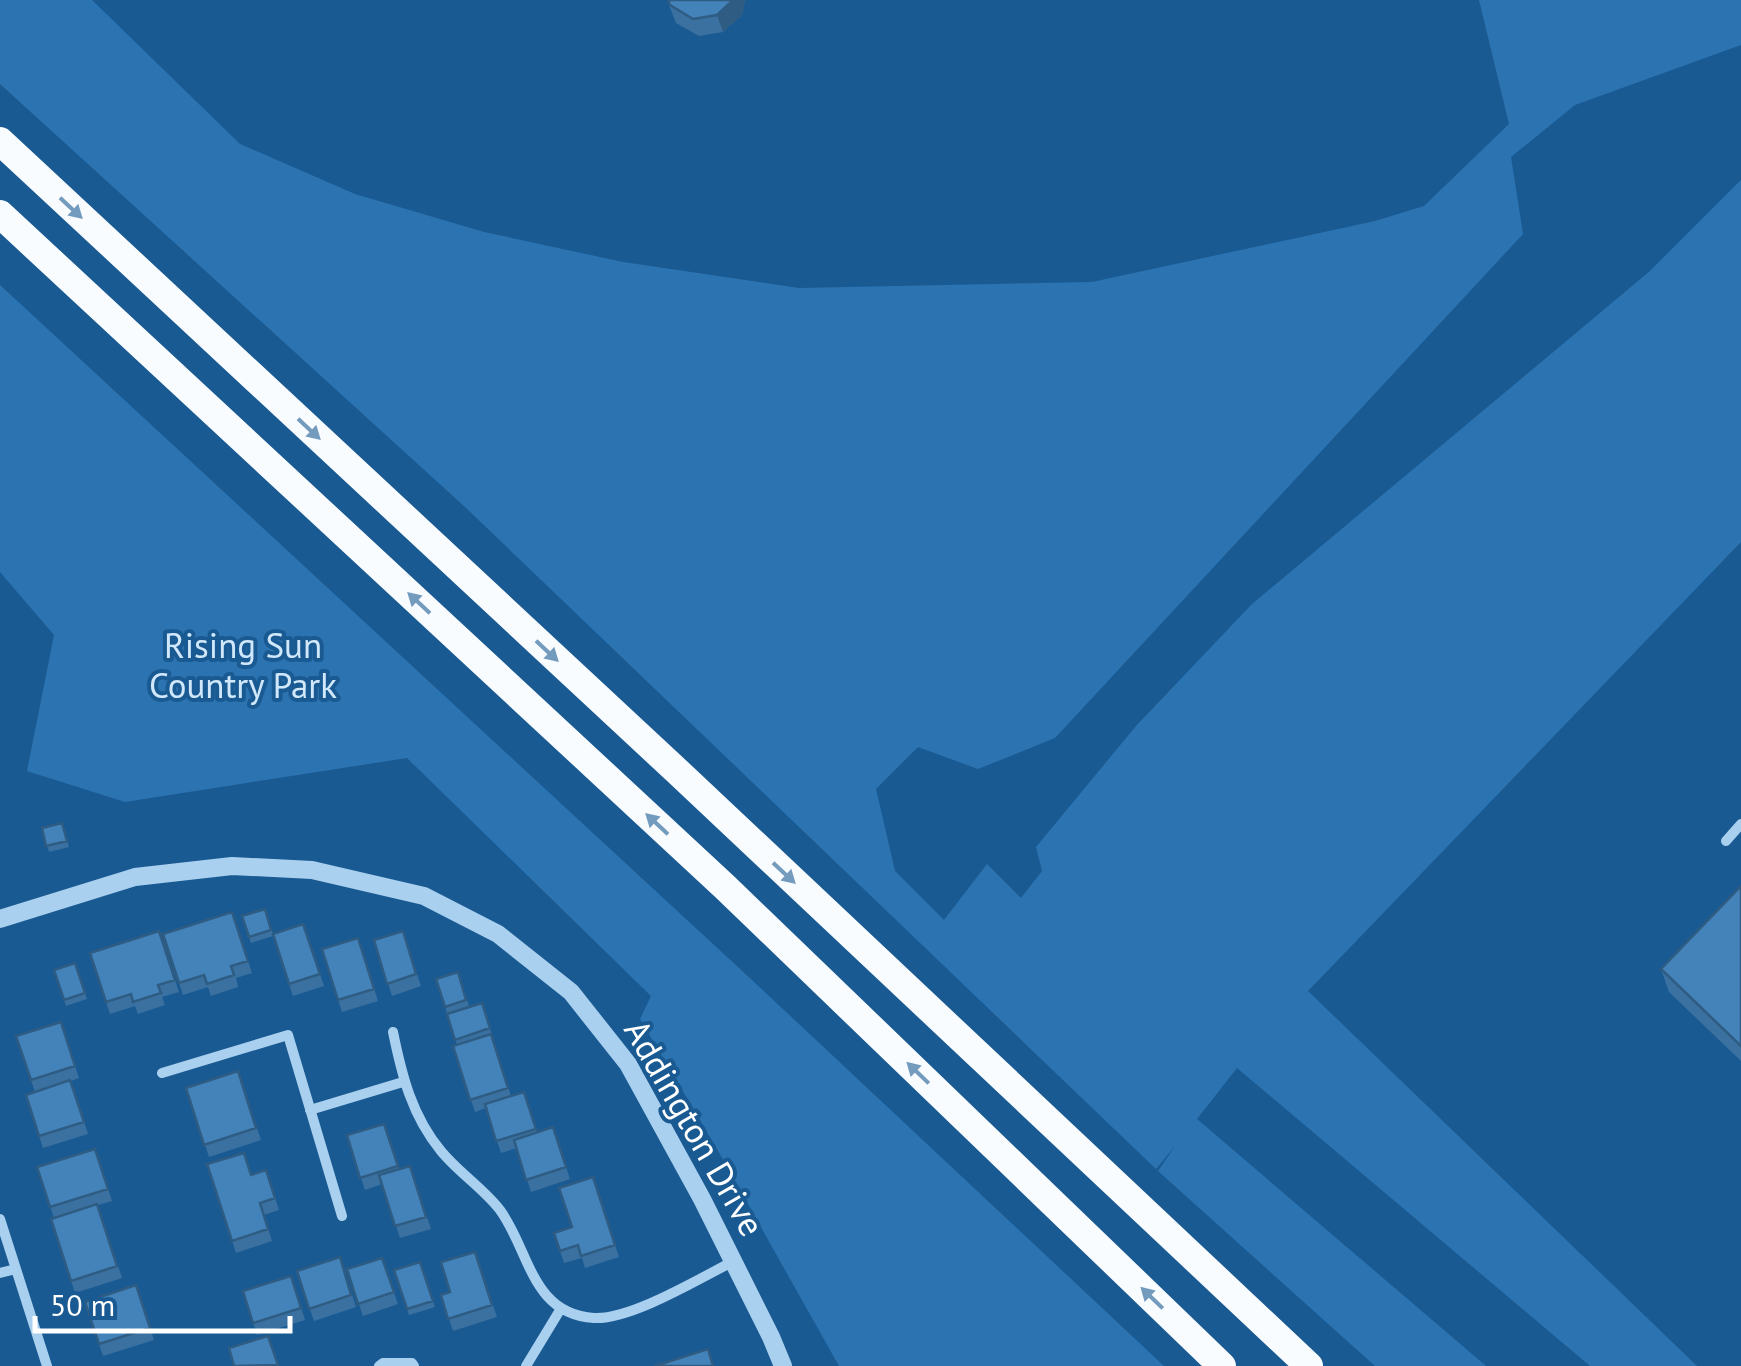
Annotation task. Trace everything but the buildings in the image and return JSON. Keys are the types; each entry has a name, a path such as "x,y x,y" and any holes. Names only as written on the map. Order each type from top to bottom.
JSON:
{"highway":[{"path":"0,141 1310,1366"},
{"path":"0,214 725,888 1222,1366"}],"street":[{"path":"1726,841 1741,824"},
{"name":"Addington Drive","path":"0,919 134,877 232,866 312,870 424,896 498,934 571,992 628,1064 734,1261 783,1366"},
{"path":"393,1032 404,1082 420,1121 442,1152 500,1210 538,1285 560,1310 596,1318 638,1309 734,1261"},
{"path":"162,1073 288,1035 342,1216"},
{"path":"310,1110 404,1082"},
{"path":"0,1219 47,1366"},
{"path":"0,1273 16,1268"},
{"path":"526,1366 560,1310"},
{"path":"379,1366 414,1366"}],"green space":[{"path":"0,0 92,0 240,144 355,194 484,232 623,262 799,288 1092,282 1375,221 1424,206 1509,124 1479,0 1741,0 1741,45 1575,105 1511,157 1523,234 1055,738 978,769 918,747 876,789 895,871 944,920 987,864 1021,898 1042,871 1036,847 1136,726 1252,604 1650,271 1741,180 1741,542 1308,991 1697,1366 1590,1366 1237,1068 1197,1119 1486,1366 1375,1366 1158,1171 1175,1146 1156,1169 465,507 0,84"},
{"name":"Rising Sun Country Park","path":"0,285 1164,1366 839,1366 640,1019 651,996 407,758 125,802 27,771 54,635 0,572"}]}
